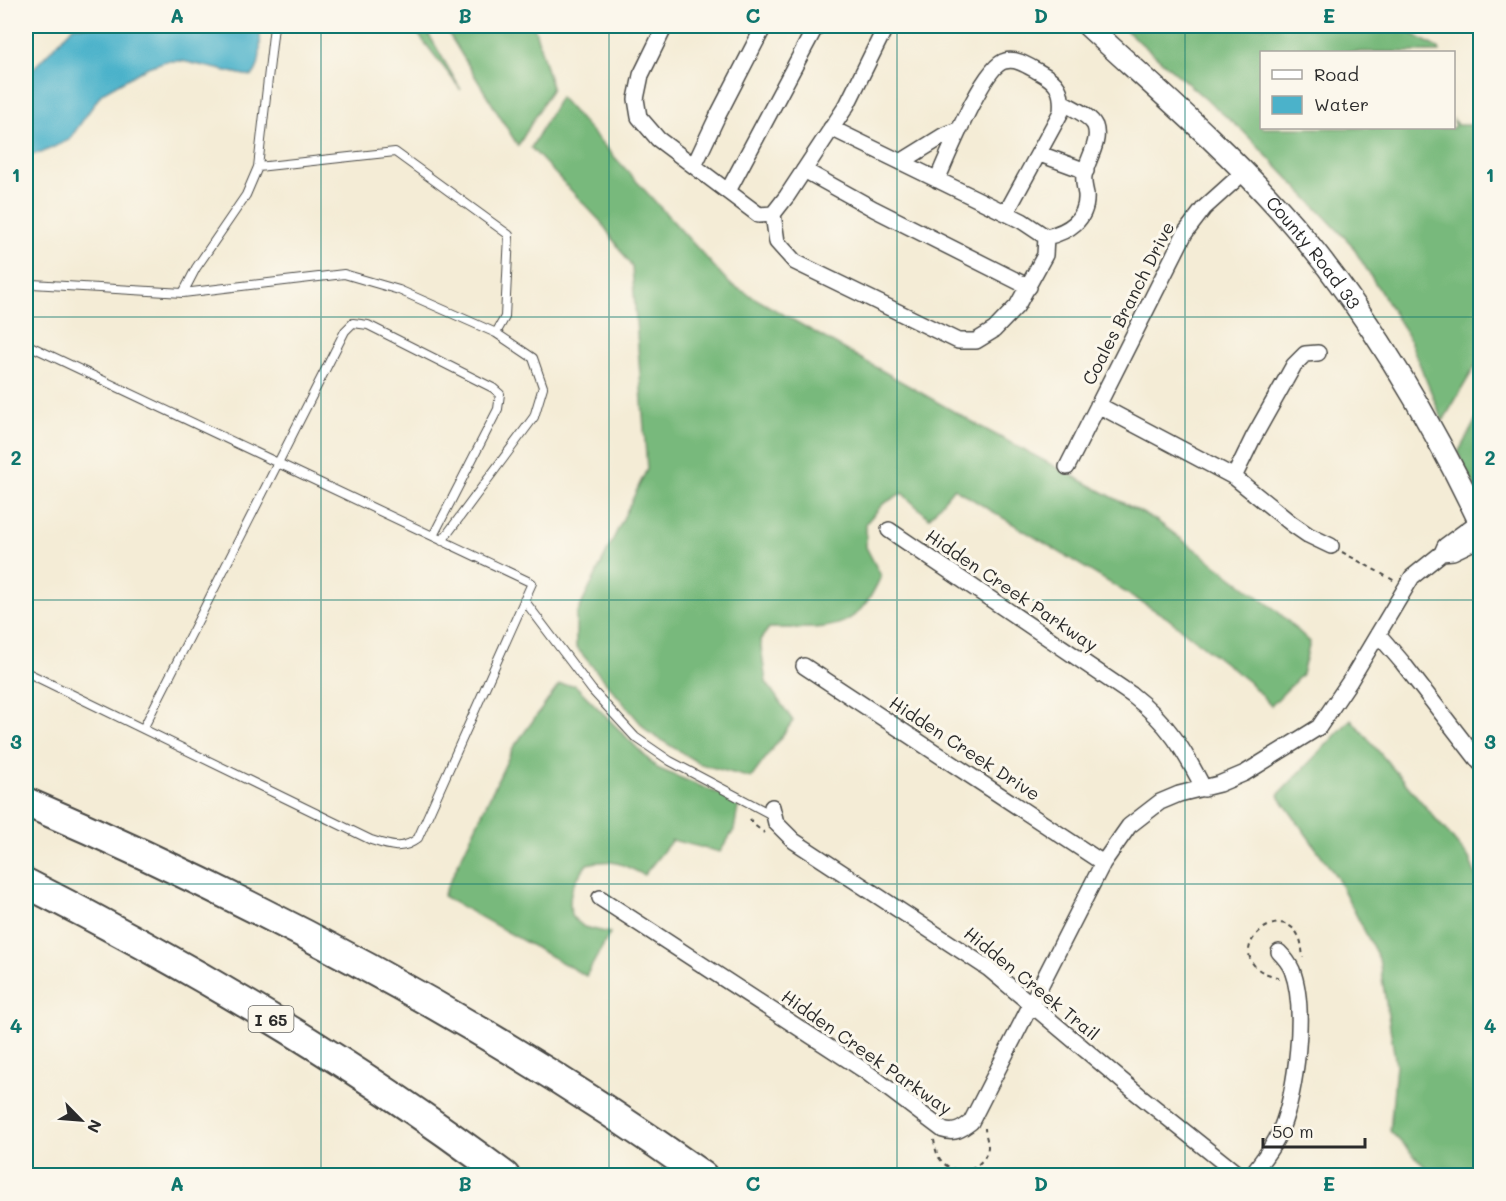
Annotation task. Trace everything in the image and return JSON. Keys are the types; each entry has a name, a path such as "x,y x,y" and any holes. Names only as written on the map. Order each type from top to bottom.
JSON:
{"highway":[{"path":"26,790 145,849 343,953 490,1037 596,1102 703,1176"},
{"path":"26,802 228,894"},
{"name":"I 65","path":"26,883 138,941 245,1003 328,1054 505,1176"}],"street":[{"path":"665,26 640,75 636,99 639,117 658,140 759,215 773,214"},
{"path":"694,166 764,26"},
{"path":"728,191 816,26"},
{"path":"886,26 847,105 773,214 777,242 795,262 958,341 976,341 994,330 1017,306 1045,255 1046,237"},
{"name":"County Road 33","path":"1088,26 1244,172 1303,238 1366,321 1424,414 1480,528"},
{"path":"937,180 960,129 991,71 1002,61 1015,60 1046,76 1060,89 1062,102 1061,112 1040,154 1006,213"},
{"path":"831,128 1006,213 1046,237 1063,233 1080,219 1086,207 1084,176 1097,133 1094,124 1086,116 1062,102"},
{"path":"901,162 943,136 960,129"},
{"path":"1040,154 1086,171"},
{"path":"804,170 874,209 1029,287"},
{"name":"Coales Branch Drive","path":"1067,467 1185,233 1203,208 1244,172"},
{"path":"1234,477 1294,365 1305,354 1318,353"},
{"path":"1098,405 1234,477 1292,524 1331,546"},
{"name":"Hidden Creek Parkway","path":"600,898 865,1071 909,1102 936,1125 949,1132 962,1129 972,1122 1103,863 1129,826 1160,802 1179,794 1204,789 1245,772 1319,726 1412,577 1442,553 1445,546 1480,528"},
{"name":"Hidden Creek Parkway","path":"889,530 1152,710 1178,740 1204,789"},
{"path":"1378,634 1480,763"},
{"name":"Hidden Creek Drive","path":"804,666 1103,863"},
{"name":"Hidden Creek Trail","path":"773,811 782,830 794,841 974,957 1240,1176"},
{"path":"1251,1176 1280,1132 1295,1078 1298,1016 1296,986 1292,969 1279,952"}],"lane":[{"path":"183,292 196,268 246,195 258,167 274,26"},
{"path":"258,167 394,152 509,235 506,317 496,333"},
{"path":"26,286 32,284 183,292 344,274 399,290 496,333 533,358 543,387 534,417 442,541"},
{"path":"142,729 345,331 354,323 368,325 493,388 500,394 498,409 433,536"},
{"path":"26,344 532,583 418,838 411,844 393,848 371,840 26,672"},
{"path":"525,600 592,690 635,737 670,761 773,811"}],"path":[{"path":"1331,546 1406,588"},
{"path":"750,819 753,825 769,836"},
{"path":"1282,980 1260,970 1251,957 1252,941 1265,926 1282,924 1295,931 1301,944 1304,964"},
{"path":"934,1138 937,1153 946,1165 958,1170 972,1169 987,1149 984,1126"}],"green space":[{"path":"412,26 424,26 461,90"},
{"path":"444,26 534,26 552,88 518,146"},
{"path":"1121,26 1399,26 1439,49 1440,51 1260,51 1260,129 1455,129 1455,122 1457,125 1480,125 1480,358 1443,421 1408,336 1351,244 1244,132"},
{"path":"560,97 730,284 981,427 1157,521 1276,610 1310,642 1302,674 1271,706 1249,682 1166,617 954,488 929,518 902,493 883,504 866,523 866,547 881,576 861,610 849,619 823,627 769,628 760,640 766,682 793,721 751,778 700,764 648,732 576,647 576,616 647,469 632,267 601,222 531,148"},
{"path":"1480,412 1480,498 1458,453"},
{"path":"559,685 575,685 657,768 739,802 734,830 720,852 672,840 644,875 617,863 587,864 572,888 571,916 584,927 610,933 586,976 443,896 513,748"},
{"path":"1351,719 1469,858 1480,886 1480,1175 1433,1175 1390,1131 1396,1065 1379,959 1336,876 1278,795"}],"water":[{"path":"74,26 260,26 258,66 252,76 182,61 166,61 148,67 102,93 69,140 41,153 26,155 26,76"}]}
